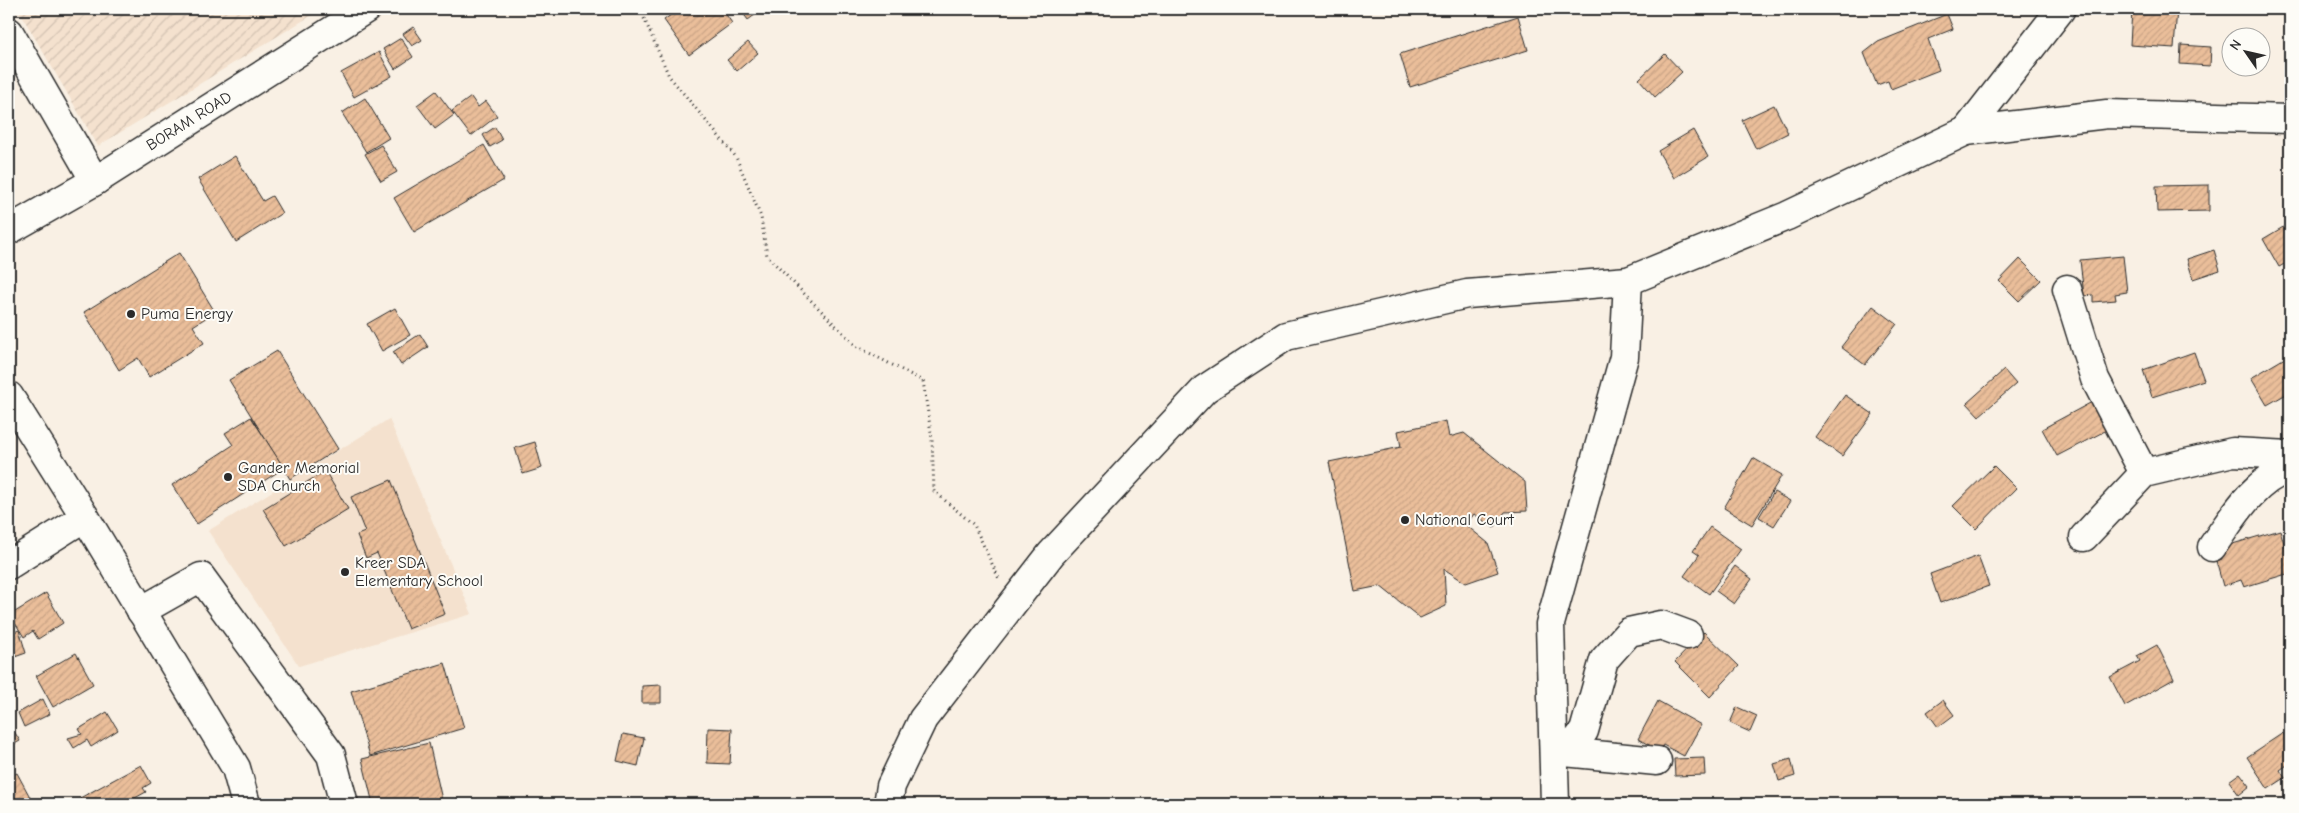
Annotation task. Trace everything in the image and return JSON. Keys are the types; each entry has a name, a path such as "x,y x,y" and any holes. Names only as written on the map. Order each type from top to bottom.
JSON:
{"street":[{"name":"BORAM ROAD","path":"9,230 95,181 366,9"},
{"path":"1966,131 2061,9"},
{"path":"9,32 95,181"},
{"path":"888,804 891,786 923,719 1051,554 1205,389 1286,336 1467,294 1628,281 1787,216 1966,131 2107,114 2290,119"},
{"path":"1555,804 1561,752 1550,624 1624,357 1628,281"},
{"path":"2067,289 2096,378 2144,473"},
{"path":"9,396 85,517 236,768 246,804"},
{"path":"2084,537 2144,473 2233,452 2290,455"},
{"path":"2212,547 2246,499 2278,472 2290,468"},
{"path":"9,565 85,517"},
{"path":"141,611 201,576 331,755 344,804"},
{"path":"1561,752 1584,731 1604,660 1629,632 1661,626 1688,636"},
{"path":"1561,752 1657,761"}],"path":[{"path":"640,9 670,76 736,156 761,217 767,256 856,346 922,381 932,439 934,491 974,526 994,572 1013,602"}],"shaded area":[{"path":"18,9 322,9 98,146"},
{"name":"Kreer SDA Elementary School","path":"389,419 472,614 299,666 208,531"}],"building":[{"path":"679,9 722,9 732,23 689,55 664,20"},
{"path":"740,9 763,9 748,20"},
{"path":"2132,9 2177,9 2174,48 2130,45"},
{"path":"1947,14 1953,29 1928,39 1939,70 1891,89 1888,81 1877,85 1864,53 1878,42"},
{"path":"1518,16 1528,50 1410,87 1400,54"},
{"path":"413,27 422,40 412,46 403,34"},
{"path":"401,38 413,57 395,69 383,49"},
{"path":"748,42 758,53 737,71 727,60"},
{"path":"2181,45 2211,47 2210,66 2180,64"},
{"path":"379,52 392,76 354,97 341,73"},
{"path":"1665,54 1682,72 1655,97 1639,79"},
{"path":"436,91 454,115 435,129 417,105"},
{"path":"471,97 478,107 486,101 497,116 471,136 452,111"},
{"path":"365,98 389,138 366,152 342,113"},
{"path":"1774,105 1788,133 1756,149 1742,120"},
{"path":"495,127 502,140 490,147 483,135"},
{"path":"1693,130 1708,157 1674,178 1658,151"},
{"path":"381,145 397,172 381,181 365,154"},
{"path":"484,145 504,180 414,232 394,198"},
{"path":"235,156 263,201 272,196 282,213 236,242 198,179"},
{"path":"2209,185 2209,211 2157,212 2156,186"},
{"path":"2290,223 2290,261 2279,267 2263,239"},
{"path":"2214,250 2220,270 2193,279 2187,259"},
{"path":"179,253 215,312 193,326 204,343 149,377 138,358 119,370 84,312"},
{"path":"2123,256 2127,292 2115,294 2116,300 2093,302 2093,295 2084,296 2080,260"},
{"path":"2020,259 2041,280 2019,301 1999,281"},
{"path":"1873,306 1897,324 1865,365 1841,347"},
{"path":"395,308 410,335 382,351 367,324"},
{"path":"420,334 428,347 401,365 393,352"},
{"path":"277,351 338,449 290,479 229,380"},
{"path":"2194,352 2204,380 2152,397 2143,370"},
{"path":"2290,355 2290,392 2267,405 2251,378"},
{"path":"2004,370 2016,384 1979,416 1967,403"},
{"path":"1845,395 1873,414 1842,456 1815,437"},
{"path":"2092,402 2107,430 2057,456 2042,429"},
{"name":"Gander Memorial SDA Church","path":"251,417 284,468 197,524 172,485 233,445 225,433"},
{"name":"National Court","path":"1446,421 1449,437 1464,433 1525,482 1527,511 1505,512 1494,528 1474,514 1466,525 1488,543 1498,572 1466,583 1444,569 1446,606 1420,618 1380,586 1355,591 1329,462 1401,447 1398,431"},
{"path":"535,442 542,468 523,474 515,448"},
{"path":"1753,458 1782,475 1752,525 1724,508"},
{"path":"1994,466 2016,488 1976,529 1953,506"},
{"path":"325,471 348,509 286,546 263,509"},
{"path":"391,480 445,614 408,629 377,553 366,558 357,535 365,532 351,497"},
{"path":"1774,492 1790,501 1774,526 1759,517"},
{"path":"1710,527 1741,549 1709,594 1684,576 1699,555 1693,551"},
{"path":"2280,530 2290,563 2290,573 2244,587 2241,580 2223,586 2216,561 2222,559 2219,548"},
{"path":"1978,556 1989,586 1940,603 1930,574"},
{"path":"1735,566 1752,579 1734,604 1716,591"},
{"path":"46,593 63,623 38,639 33,631 24,637 10,615"},
{"path":"19,630 26,653 9,659 9,634"},
{"path":"1704,632 1739,666 1710,697 1675,662"},
{"path":"2157,645 2174,679 2125,706 2110,677 2140,661 2137,656"},
{"path":"76,653 93,684 53,707 36,676"},
{"path":"445,663 464,728 370,756 351,691"},
{"path":"661,685 661,703 642,703 642,686"},
{"path":"43,699 50,714 24,727 18,713"},
{"path":"1943,700 1954,715 1938,727 1927,712"},
{"path":"1658,701 1701,725 1684,756 1663,745 1660,751 1638,739"},
{"path":"1737,707 1757,716 1750,732 1730,723"},
{"path":"107,712 118,730 91,747 87,740 74,748 68,738 82,734 79,729"},
{"path":"9,723 20,741 9,747"},
{"path":"708,728 732,729 730,764 707,763"},
{"path":"2283,733 2290,744 2290,763 2280,770 2285,778 2268,789 2247,757"},
{"path":"623,734 644,738 638,766 617,761"},
{"path":"429,743 443,804 373,804 362,759"},
{"path":"1704,758 1705,775 1675,776 1674,759"},
{"path":"1791,759 1795,776 1779,781 1774,764"},
{"path":"141,765 151,783 143,788 146,792 124,804 84,804 80,798"},
{"path":"17,773 30,797 16,804 9,804 9,777"},
{"path":"2240,773 2250,786 2239,795 2229,781"}],"place":[{"name":"Puma Energy","path":"131,314"},
{"name":"Gander Memorial SDA Church","path":"228,477"},
{"name":"National Court","path":"1405,520"},
{"name":"Kreer SDA Elementary School","path":"345,572"}]}
